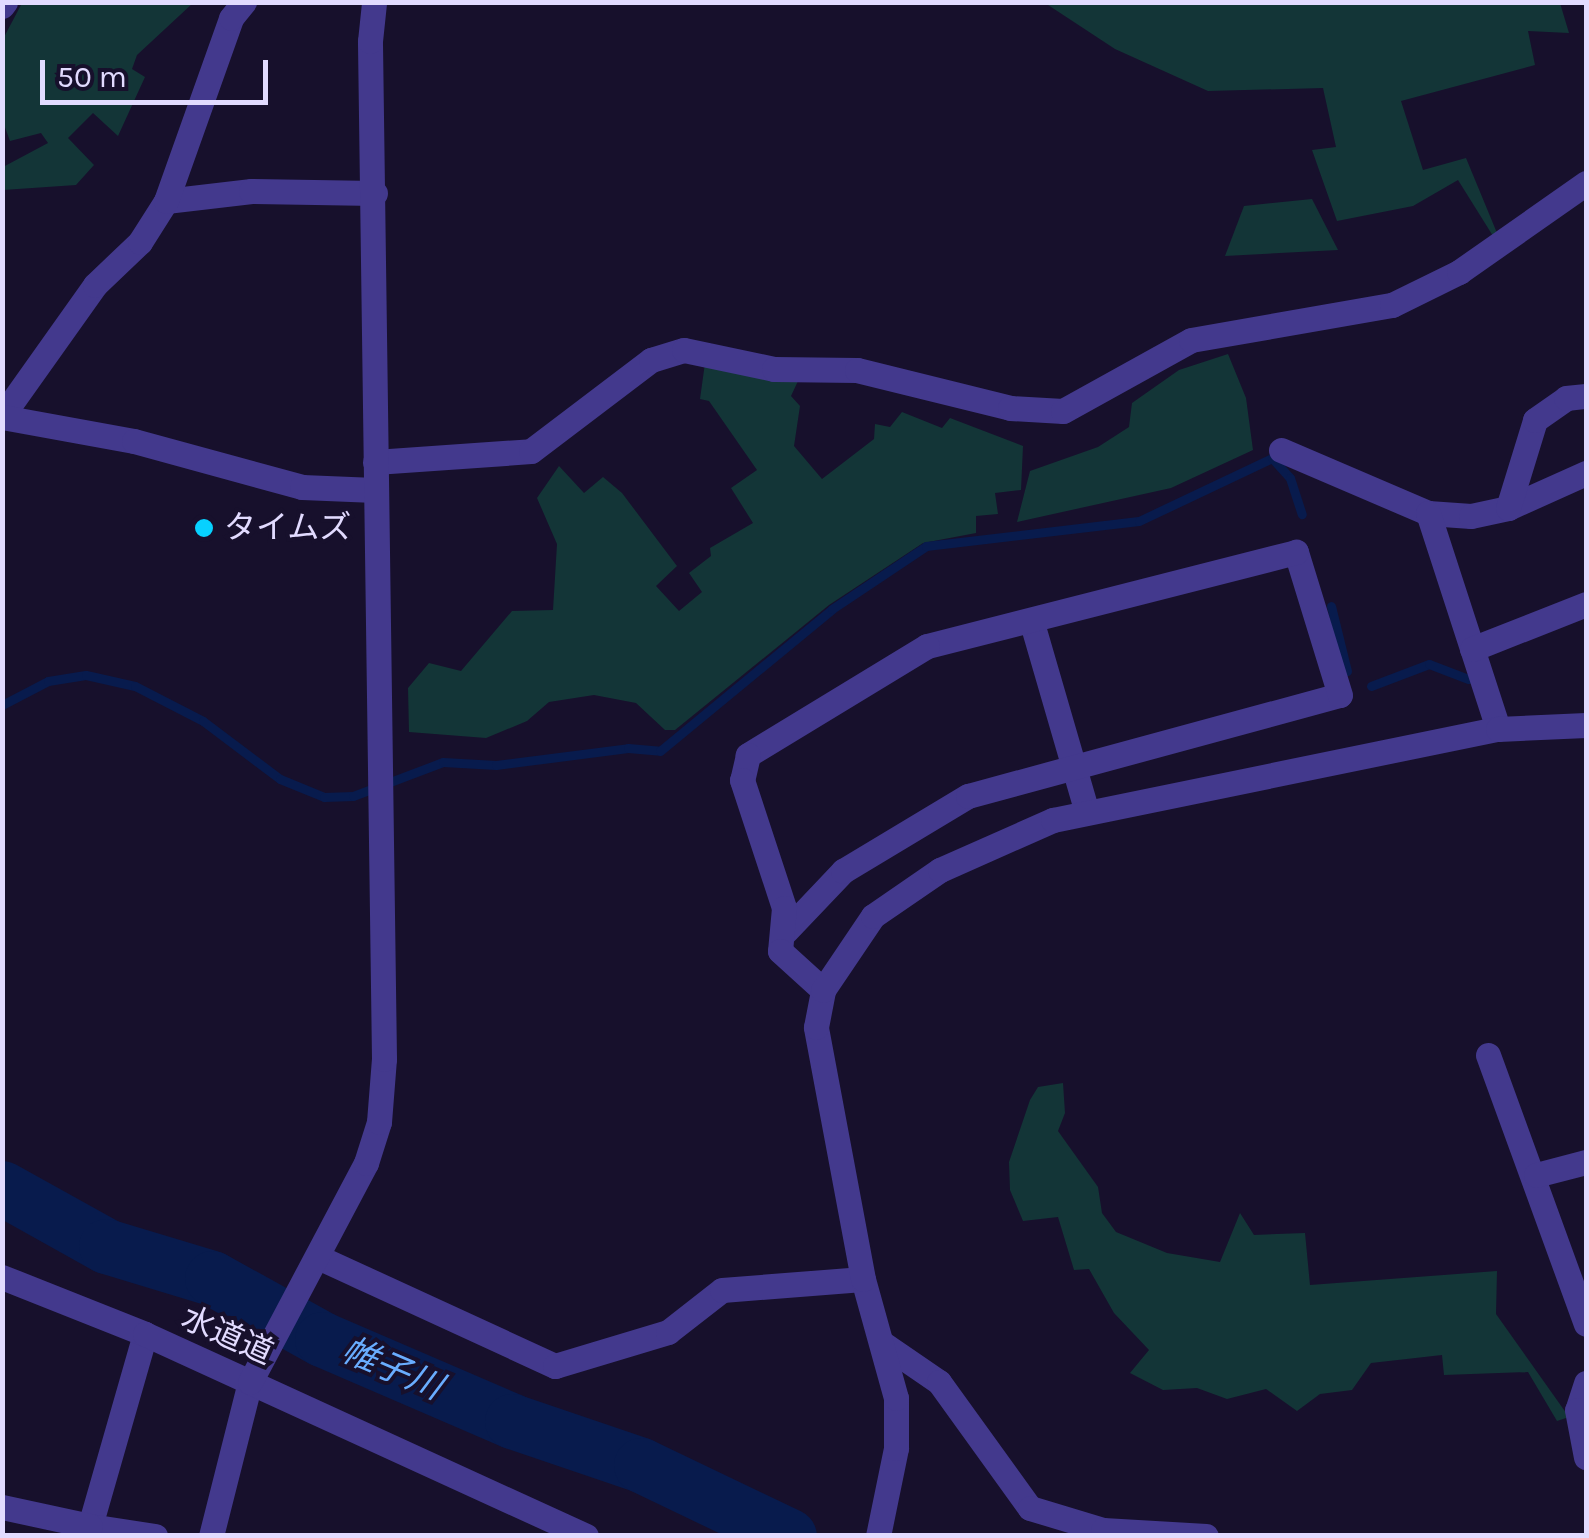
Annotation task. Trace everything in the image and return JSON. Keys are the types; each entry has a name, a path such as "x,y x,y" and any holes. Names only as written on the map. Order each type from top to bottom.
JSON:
{"street":[{"path":"244,2 231,18 166,201 140,242 95,284 2,416 134,441 302,487 375,490"},
{"path":"211,1536 250,1382 315,1265 379,1122 375,192 370,41 374,2"},
{"path":"375,462 531,451 652,360 684,350 774,369 857,370 1010,408 1063,411 1191,340 1392,305 1459,272 1586,183"},
{"path":"166,201 251,190 375,192"},
{"path":"1508,508 1535,420 1566,398 1586,396"},
{"path":"1281,450 1428,513 1471,516 1508,508 1586,472"},
{"path":"1428,513 1498,729"},
{"path":"786,931 742,780 748,754 927,646 1032,624 1296,552 1340,696 1242,727 1073,764 968,796 896,834 843,871 786,931 780,951 823,990"},
{"path":"1472,649 1586,604"},
{"path":"1032,624 1087,812"},
{"path":"878,1536 886,1510 896,1398 862,1278 820,1072 816,1027 823,990 873,916 940,870 1012,833 1087,812 1435,748 1498,729 1586,726"},
{"path":"1488,1055 1536,1175 1586,1324"},
{"path":"1536,1175 1586,1162"},
{"path":"315,1265 555,1366 668,1332 722,1290 862,1278"},
{"name":"水道道","path":"2,1277 145,1334 586,1536"},
{"path":"90,1526 145,1334"},
{"path":"882,1343 938,1382 1030,1508 1102,1530 1206,1536"},
{"path":"1586,1383 1577,1410 1586,1458"},
{"path":"2,1507 123,1533 155,1536"}],"green space":[{"path":"22,3 193,3 137,55 132,69 145,77 118,136 93,113 68,138 94,165 76,185 3,190 3,167 48,143 41,133 10,141 3,122 3,39"},
{"path":"1045,3 1560,3 1569,33 1528,31 1535,65 1401,101 1423,170 1466,158 1497,233 1493,236 1458,180 1413,206 1337,221 1312,150 1336,147 1323,88 1208,91 1115,49"},
{"path":"1312,199 1338,250 1225,256 1244,206"},
{"path":"1228,354 1246,398 1253,450 1171,488 1017,522 1030,471 1098,447 1129,427 1132,403 1179,370"},
{"path":"705,363 798,381 791,396 800,406 794,446 822,479 874,439 875,424 890,427 902,412 942,428 950,418 1023,446 1021,490 995,493 998,514 976,516 976,533 923,543 829,605 675,730 665,730 636,703 594,695 549,702 527,721 486,738 409,732 408,688 429,663 461,671 512,611 553,610 557,544 537,498 559,466 584,493 603,477 622,493 677,566 656,586 679,611 702,592 689,573 711,556 710,548 753,523 731,488 757,470 709,401 700,399"},
{"path":"1063,1083 1065,1113 1058,1131 1098,1187 1102,1213 1116,1232 1167,1253 1220,1262 1240,1213 1254,1235 1305,1233 1310,1285 1497,1271 1496,1314 1569,1417 1557,1421 1528,1372 1444,1375 1442,1355 1371,1363 1352,1390 1320,1394 1297,1411 1266,1389 1227,1399 1197,1388 1163,1390 1130,1373 1149,1350 1114,1313 1089,1269 1074,1270 1058,1217 1023,1221 1010,1190 1009,1162 1030,1100 1038,1087"}],"waterway":[{"path":"2,705 48,681 86,675 135,686 203,721 280,779 324,797 353,796 443,762 496,765 628,748 660,751 832,609 926,546 1139,521 1272,458 1290,478 1302,514"},
{"path":"1331,606 1347,671"},
{"path":"1371,686 1429,664 1468,679"},
{"name":"帷子川","path":"2,1188 106,1246 212,1278 322,1339 512,1421 641,1465 789,1536"}],"place":[{"name":"タイムズ","path":"204,528"}]}
